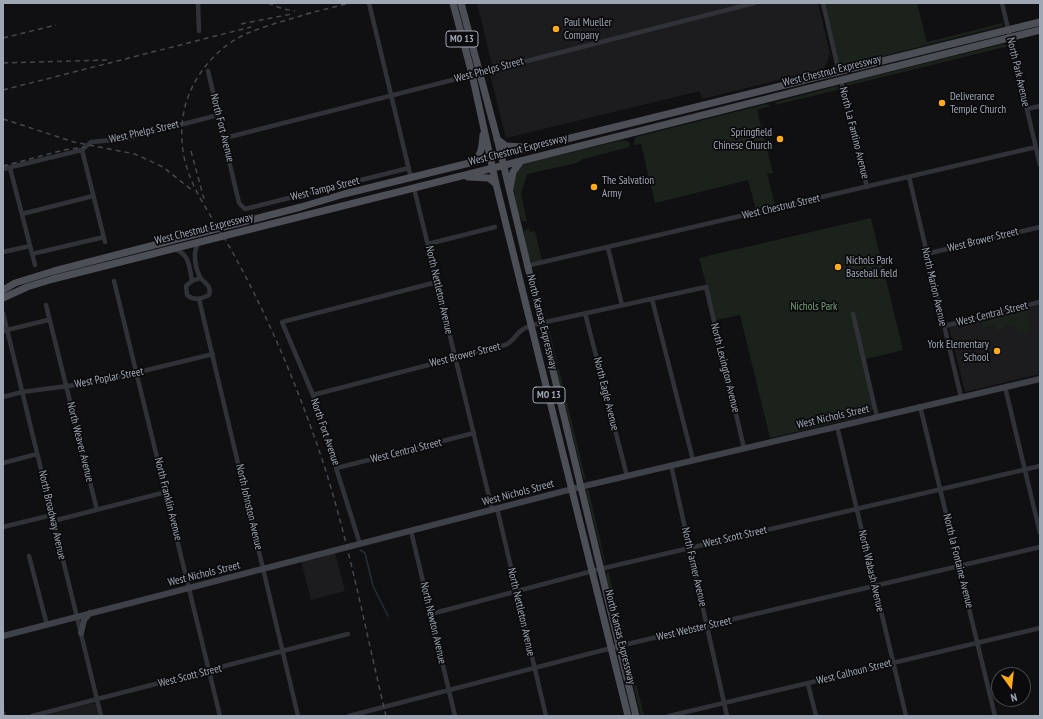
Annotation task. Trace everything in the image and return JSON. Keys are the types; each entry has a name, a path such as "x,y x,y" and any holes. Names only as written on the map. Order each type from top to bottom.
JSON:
{"main road":[{"name":"North Kansas Expressway","path":"453,3 472,74 496,184 628,716"},
{"name":"North Kansas Expressway","path":"461,3 497,138 526,266 636,716"},
{"name":"West Chestnut Expressway","path":"3,290 15,283 54,270 500,155 1040,22"},
{"name":"West Chestnut Expressway","path":"3,298 27,287 172,249 1040,30"},
{"path":"468,164 477,158 480,153 483,136 483,123"},
{"path":"497,138 500,143 506,146 528,148"},
{"path":"510,197 513,172 522,160"},
{"path":"458,177 489,178 496,184"}],"street":[{"path":"198,3 199,31"},
{"path":"370,3 411,178"},
{"name":"West Phelps Street","path":"225,138 754,3"},
{"name":"North La Fantino Avenue","path":"823,3 839,72"},
{"name":"North Park Avenue","path":"1002,3 1040,165"},
{"name":"North Fort Avenue","path":"208,72 242,207"},
{"name":"North La Fantino Avenue","path":"841,80 867,187"},
{"path":"1027,109 1040,106"},
{"name":"West Phelps Street","path":"3,169 82,150 91,142 126,139 218,115"},
{"name":"West Chestnut Street","path":"526,266 1036,147"},
{"path":"32,254 104,239 82,150"},
{"path":"10,168 34,265"},
{"name":"West Tampa Street","path":"242,207 249,209 409,168"},
{"name":"North Marion Avenue","path":"909,177 961,397"},
{"name":"North Nettleton Avenue","path":"414,188 474,434 495,509 546,716"},
{"path":"22,214 94,196"},
{"name":"West Brower Street","path":"926,254 1040,226"},
{"path":"428,244 495,227"},
{"path":"200,278 192,281 186,286 187,295 195,299 209,295 210,291 207,283 200,278 194,254 196,246 201,242"},
{"path":"3,252 30,246"},
{"path":"608,248 622,305"},
{"path":"172,249 182,252 186,256 192,281"},
{"name":"North Franklin Avenue","path":"114,281 220,716"},
{"name":"North Fort Avenue","path":"360,544 313,395 282,322 437,282"},
{"name":"West Brower Street","path":"313,395 507,344 511,342 522,329 532,325 706,287"},
{"name":"North Lexington Avenue","path":"706,287 744,448"},
{"name":"North Johnston Avenue","path":"199,299 214,354 298,716"},
{"path":"652,299 693,460"},
{"name":"West Central Street","path":"944,326 1040,302"},
{"name":"North Weaver Avenue","path":"46,305 48,320 97,510"},
{"name":"North Broadway Avenue","path":"3,313 5,331 22,392 102,716"},
{"name":"North Eagle Avenue","path":"585,313 627,476"},
{"path":"853,314 877,417"},
{"path":"5,331 48,320"},
{"name":"West Poplar Street","path":"3,397 22,392 66,386 137,373 214,354"},
{"name":"West Nichols Street","path":"3,636 580,487 1040,379"},
{"path":"1005,387 1040,533"},
{"name":"North la Fontaine Avenue","path":"920,406 995,716"},
{"name":"North Wabash Avenue","path":"837,426 906,716"},
{"name":"West Central Street","path":"337,468 474,434"},
{"path":"3,463 37,454"},
{"name":"North Farmer Avenue","path":"671,465 727,716"},
{"name":"West Scott Street","path":"431,614 600,569 1040,466"},
{"path":"53,521 166,492"},
{"path":"3,527 52,515"},
{"name":"North Newton Avenue","path":"411,531 455,716"},
{"name":"West Webster Street","path":"349,716 619,646 1040,546"},
{"path":"29,556 47,625"},
{"path":"81,633 84,620 90,613"},
{"name":"West Calhoun Street","path":"669,716 1040,628"},
{"name":"West Scott Street","path":"32,716 284,652 348,634"},
{"path":"808,684 816,716"}],"shaded area":[{"path":"477,3 818,3 830,54 824,69 702,99 700,91 506,138 488,66 492,65"},
{"name":"York Elementary School","path":"1039,305 1040,374 965,392 949,327"},
{"path":"335,553 345,591 311,600 301,561"},
{"path":"93,703 96,705 99,716 43,716"}],"green space":[{"path":"825,3 917,3 927,42 1003,23 1002,26 844,66 839,62"},
{"path":"1003,44 1009,46 846,86 847,83"},
{"path":"837,86 841,89 775,105 776,102"},
{"path":"767,104 771,106 757,110 773,173 767,174 775,205 756,209 748,180 655,203 641,144 634,145 634,140 636,137"},
{"path":"623,140 629,142 630,147 583,159 577,163 527,174 521,193 527,222 522,221 516,201 514,184 517,170 520,166"},
{"name":"Nichols Park","path":"871,218 903,350 866,359 876,409 872,410 871,414 770,438 740,315 716,320 699,258"},
{"path":"529,228 530,232 535,231 542,261 532,262 529,258 524,231"},
{"path":"1026,309 1031,331 1018,334 1016,325 1003,326 1004,330 996,331 994,325 983,328 981,320"},
{"path":"548,324 586,481 583,477 546,328"},
{"path":"588,488 606,565 586,492"},
{"path":"608,570 625,642 621,638 606,576"},
{"path":"627,647 644,716 641,716 625,651"}],"waterway":[{"path":"360,550 365,553 373,586 388,616"}],"railway":[{"path":"268,3 283,9 295,11"},
{"path":"306,14 350,3"},
{"path":"311,13 248,33 236,39 214,56 197,78 191,91 183,117 182,138 184,156 196,190 248,280 284,358 315,438 342,527 386,716"},
{"path":"241,24 292,14"},
{"path":"3,38 56,25"},
{"path":"3,90 251,27"},
{"path":"3,63 107,60"},
{"path":"3,119 74,142 135,154 163,167 193,191"},
{"path":"3,166 64,150 85,147"},
{"path":"191,151 204,199"}],"place":[{"name":"Paul Mueller Company","path":"556,29"},
{"name":"Deliverance Temple Church","path":"942,103"},
{"name":"Springfield Chinese Church","path":"780,139"},
{"name":"The Salvation Army","path":"594,187"},
{"name":"Nichols Park Baseball field","path":"838,267"},
{"name":"York Elementary School","path":"997,351"}]}
